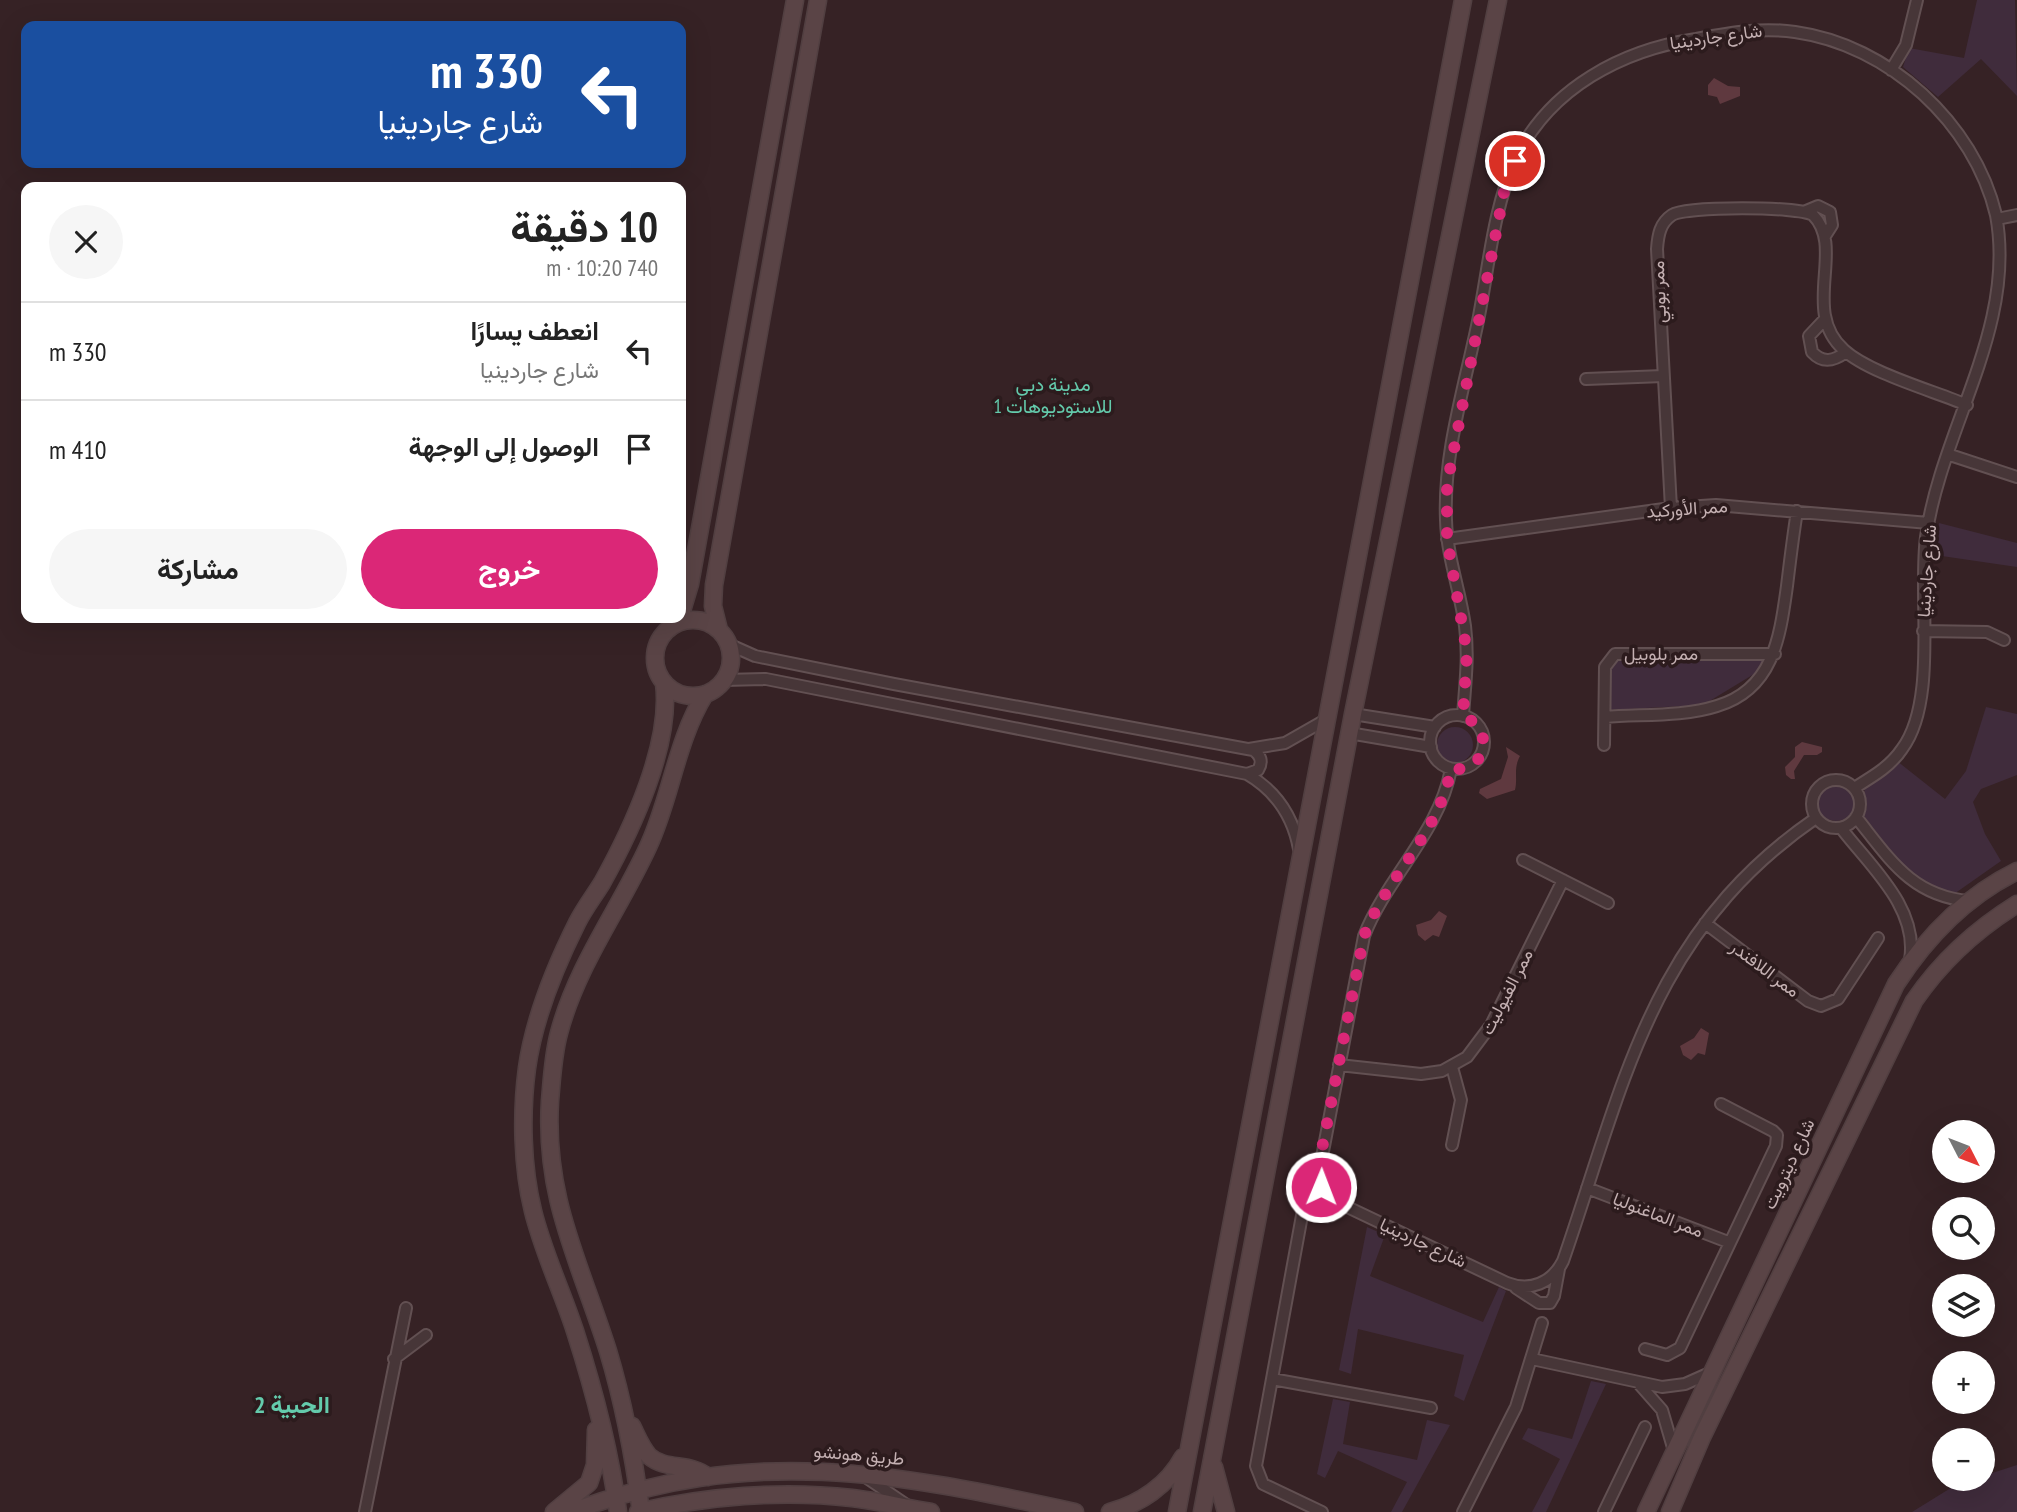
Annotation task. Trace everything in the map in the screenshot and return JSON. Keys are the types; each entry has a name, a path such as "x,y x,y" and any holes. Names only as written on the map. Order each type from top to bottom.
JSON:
{"street":[{"path":"686,597 795,0"},
{"path":"818,0 714,585 713,606 731,662 724,680 705,694 687,728 669,794 648,848 576,982 558,1035 548,1125 556,1199 608,1352 625,1417 640,1512 712,1500 804,1495 849,1497 907,1510 931,1512"},
{"path":"1177,1512 1463,0"},
{"path":"1202,1512 1349,733 1498,0"},
{"path":"1891,70 1906,45 1917,0"},
{"name":"شارع جاردينيا","path":"1463,716 1467,652 1447,539 1449,468 1504,192 1522,146 1552,107 1595,74 1647,50 1674,42 1752,30 1781,30 1824,38 1852,48 1891,70 1931,103 1959,136 1985,181 1997,219 2001,255 2000,291 1993,325 1929,523 1922,583 1922,694 1915,726 1905,746 1891,762 1854,789"},
{"name":"ممر بوبي","path":"1671,508 1657,249 1659,233 1665,220 1684,210 1806,211 1818,206 1830,212 1832,225 1825,236 1825,319 1810,336 1812,352 1821,359 1832,360 1846,352"},
{"path":"1997,219 2017,215"},
{"path":"1825,319 1833,337 1846,352 1862,362 1967,405"},
{"path":"1586,379 1663,376"},
{"path":"1950,455 2017,477"},
{"name":"ممر الأوركيد","path":"1447,539 1671,508 1738,505 1929,523"},
{"path":"1605,717 1704,709 1726,703 1754,685 1775,654 1797,511"},
{"path":"686,620 706,622 755,656 1249,749 1285,743 1327,719"},
{"path":"675,623 660,639 656,650 658,673 664,682 681,694 705,694"},
{"path":"1923,631 1987,632 2004,640"},
{"name":"ممر بلوبيل","path":"1604,746 1605,667 1615,654 1775,654"},
{"path":"724,680 766,679 1247,774 1272,793 1285,809 1297,839 1299,860"},
{"path":"617,1504 600,1421 573,1327 533,1212 528,1188 526,1070 534,1030 553,975 578,922 614,859 645,787 664,725 664,682"},
{"path":"1353,714 1435,727"},
{"path":"1463,716 1479,726 1483,734 1482,753 1469,766 1451,769 1441,764 1431,747 1435,727 1443,720 1463,716"},
{"path":"1349,733 1431,747"},
{"path":"1247,774 1258,770 1261,763 1259,755 1249,749"},
{"path":"1322,1512 1267,1486 1257,1476 1256,1466 1303,1210 1309,1196 1321,1187 1318,1169 1360,949 1368,926 1433,821 1445,794 1451,769"},
{"path":"1840,781 1854,789 1860,802 1856,817 1841,828 1827,827 1816,818 1812,803 1818,789 1824,783 1840,781"},
{"path":"1856,817 1912,882 1937,895 1969,901"},
{"name":"شارع جاردينيا","path":"1321,1187 1341,1204 1514,1286 1539,1303 1546,1304 1554,1296 1559,1269 1642,1029 1662,990 1705,923 1755,867 1816,818"},
{"path":"1841,828 1902,908 1911,935 1910,962"},
{"path":"1523,860 1608,903"},
{"name":"شارع ديترويت","path":"1646,1512 1882,1010 1910,962 1934,932 1969,901 2017,871"},
{"name":"ممر الفيوليت","path":"1452,1067 1467,1057 1485,1036 1563,880"},
{"path":"1670,1512 1702,1437 1909,1009 1948,956 1993,918 2017,904"},
{"name":"ممر اللافندر","path":"1705,923 1772,975 1821,1006 1838,999 1878,937"},
{"path":"1339,1065 1421,1074 1452,1067 1461,1100 1452,1145"},
{"path":"1645,1349 1667,1355 1680,1348 1777,1140 1769,1128 1721,1104"},
{"name":"ممر الماغنوليا","path":"1587,1188 1728,1242"},
{"path":"1514,1286 1539,1284 1559,1269"},
{"path":"365,1512 406,1308"},
{"path":"1463,1512 1506,1430 1542,1323"},
{"path":"394,1359 426,1335"},
{"path":"1532,1359 1638,1383 1674,1387 1712,1372"},
{"path":"1272,1378 1431,1408"},
{"path":"1638,1383 1662,1410 1674,1451"},
{"path":"625,1417 640,1444 657,1461 692,1467 708,1477"},
{"path":"554,1512 589,1483 595,1465 594,1438 600,1421"},
{"path":"1604,1512 1645,1427"},
{"path":"1110,1512 1135,1503 1160,1486 1187,1448"},
{"path":"1213,1459 1226,1512"},
{"name":"طريق هونشو","path":"571,1512 617,1504 638,1490 708,1477 792,1470 848,1472 926,1482 1075,1512"},
{"path":"848,1472 889,1490 907,1510"},
{"path":"691,1512 712,1500"}],"shaded area":[{"path":"1977,0 2015,0 2017,96 1981,59 1938,97 1903,67 1909,48 1964,58"},
{"path":"1714,78 1728,86 1740,87 1740,96 1720,104 1717,97 1708,95 1708,85"},
{"path":"1939,523 2017,543 2017,567 1935,555"},
{"path":"1767,657 1754,674 1703,705 1609,710 1609,666 1618,658"},
{"path":"1986,707 2017,714 2017,775 1981,789 1973,802 1985,834 2001,861 1954,894 1913,874 1893,853 1864,816 1867,807 1864,788 1897,761 1945,799 1966,771"},
{"path":"1455,727 1467,733 1473,745 1467,757 1455,763 1443,757 1437,745 1443,733"},
{"path":"1802,742 1822,747 1822,752 1817,755 1804,755 1794,771 1795,779 1791,779 1786,775 1785,767 1795,757 1795,747"},
{"path":"1506,747 1520,756 1515,790 1487,799 1479,793 1480,789 1501,779 1508,757"},
{"path":"1836,783 1849,789 1855,802 1849,815 1836,821 1823,815 1817,802 1823,789"},
{"path":"1439,911 1447,916 1439,937 1433,935 1425,941 1418,935 1416,925 1431,920"},
{"path":"1701,1028 1709,1033 1705,1055 1698,1053 1691,1060 1683,1055 1680,1046 1694,1038"},
{"path":"1367,1227 1385,1235 1370,1276 1483,1322 1499,1287 1506,1291 1464,1401 1454,1396 1464,1355 1358,1329 1351,1374 1339,1370"},
{"path":"1591,1381 1606,1384 1546,1512 1532,1512 1560,1459 1522,1439 1528,1428 1572,1439"},
{"path":"1333,1399 1350,1402 1343,1444 1417,1460 1427,1420 1450,1425 1402,1512 1391,1512 1407,1482 1338,1451 1325,1478 1317,1474"},
{"path":"2017,1465 2017,1512 1912,1512 1946,1491 1995,1491 1995,1472"}],"district":[{"name":"مدينة دبي للاستوديوهات 1","path":"1053,395"},
{"name":"الحبية 2","path":"292,1405"}],"route":[{"path":"1321,1187 1318,1169 1364,936 1377,908 1433,821 1445,794 1451,769 1460,769 1477,761 1484,744 1479,726 1463,716 1467,652 1462,609 1447,539 1446,503 1449,468 1504,192 1515,161"}]}
